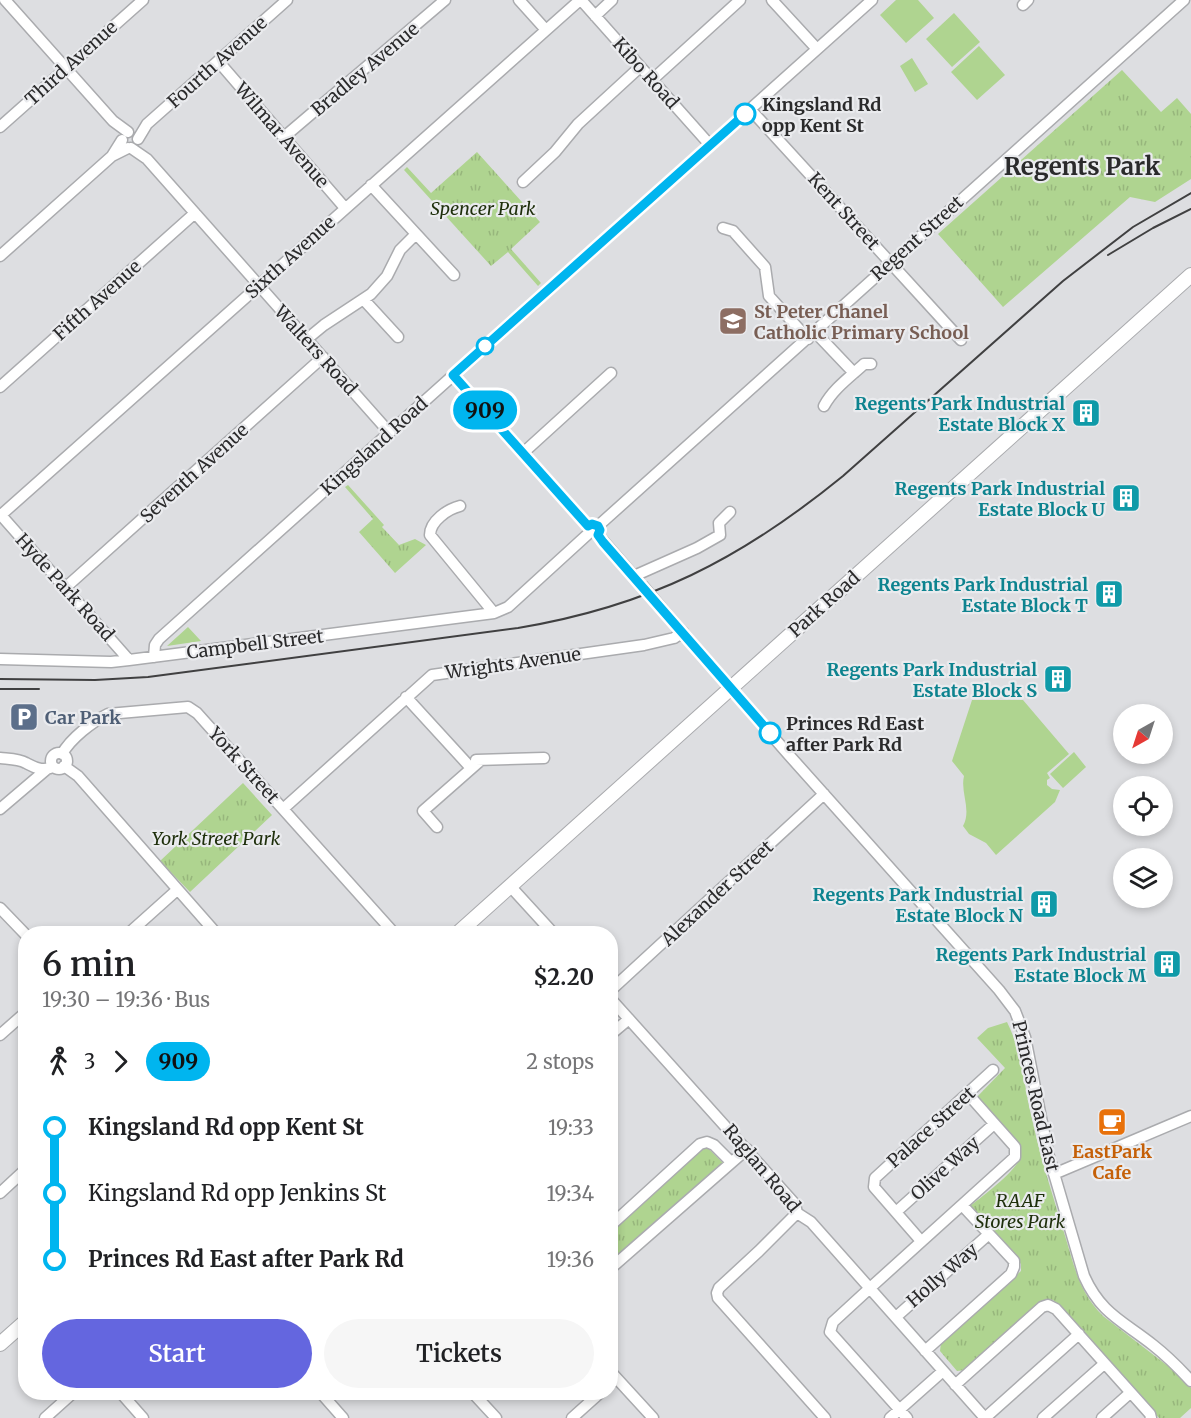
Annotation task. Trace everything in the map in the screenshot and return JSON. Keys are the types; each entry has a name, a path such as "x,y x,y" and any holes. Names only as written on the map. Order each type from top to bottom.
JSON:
{"main road":[{"name":"Park Road","path":"466,926 1191,275"},
{"path":"0,1344 18,1328"}],"street":[{"path":"0,4 5,0"},
{"name":"Walters Road","path":"5,0 389,432"},
{"name":"Third Avenue","path":"0,127 143,0"},
{"name":"Fourth Avenue","path":"130,140 287,0"},
{"name":"Bradley Avenue","path":"284,137 445,0"},
{"path":"519,0 546,30"},
{"name":"Sixth Avenue","path":"1,515 580,0"},
{"name":"Kibo Road","path":"580,0 710,145"},
{"path":"595,16 612,0"},
{"path":"652,80 740,0"},
{"path":"772,0 817,49"},
{"name":"Kingsland Road","path":"153,657 155,645 159,639 872,0"},
{"name":"Regent Street","path":"508,607 1184,0"},
{"name":"Wilmar Avenue","path":"218,61 345,208"},
{"path":"523,182 555,152 578,124 640,67"},
{"name":"Kent Street","path":"750,109 962,340"},
{"path":"0,256 130,140"},
{"path":"371,185 454,275"},
{"name":"Fifth Avenue","path":"0,387 195,213"},
{"path":"723,228 733,231 765,267 769,296 854,373"},
{"path":"307,339 344,311 364,300 387,276 400,250 416,234"},
{"path":"364,300 398,337"},
{"name":"Seventh Avenue","path":"65,588 323,357"},
{"path":"824,406 830,396 864,364 872,364"},
{"path":"523,453 611,373"},
{"name":"Princes Road East","path":"453,375 642,585 1015,1011 1025,1037 1042,1128 1084,1276 1095,1298 1116,1319 1154,1345 1191,1381"},
{"path":"460,506 450,509 431,527 430,535 494,613"},
{"path":"634,576 697,548 720,535 719,523 730,512"},
{"name":"Hyde Park Road","path":"1,515 129,660"},
{"name":"Campbell Street","path":"0,658 111,662 494,613 508,607"},
{"name":"Wrights Avenue","path":"282,809 406,697 437,673 644,645 674,638 683,632"},
{"path":"406,697 467,764"},
{"name":"York Street","path":"56,762 68,745 98,719 108,714 188,707 197,713 388,926"},
{"path":"0,758 28,764 56,762 78,776 210,926"},
{"path":"437,827 423,811 467,764 481,760 544,758"},
{"path":"0,809 56,762"},
{"path":"27,784 33,772 28,764"},
{"name":"Alexander Street","path":"618,984 824,794"},
{"path":"510,885 547,926"},
{"path":"137,926 177,890"},
{"path":"0,908 18,927"},
{"name":"Raglan Road","path":"618,1007 795,1204 797,1213 811,1222 985,1418"},
{"path":"0,1035 18,1019"},
{"path":"618,1028 629,1019"},
{"name":"Palace Street","path":"921,1241 874,1187 875,1178 993,1071"},
{"path":"903,1414 830,1332 833,1322 1015,1157 1015,1147 968,1094"},
{"path":"1054,1174 1191,1116"},
{"name":"Olive Way","path":"896,1212 994,1124"},
{"path":"618,1219 700,1144 707,1142 714,1145 731,1162"},
{"path":"618,1262 747,1149"},
{"path":"0,1193 18,1176"},
{"path":"925,1351 1013,1271 1014,1261 962,1205"},
{"path":"797,1213 719,1288 717,1293 718,1298 825,1418"},
{"name":"Holly Way","path":"896,1317 989,1234"},
{"path":"955,1385 1042,1307 1048,1305 1056,1309 1079,1334 1151,1418"},
{"path":"985,1418 1079,1334"},
{"path":"1043,1418 1104,1364"},
{"path":"890,1418 903,1414 943,1371"},
{"path":"618,1383 653,1418"},
{"path":"1102,1418 1130,1393"},
{"path":"45,1418 65,1400"},
{"path":"129,1400 143,1418"},
{"path":"327,1400 343,1418"},
{"path":"479,1400 496,1418"},
{"path":"572,1418 592,1400"}],"green space":[{"path":"896,0 918,0 934,18 906,43 880,15"},
{"path":"954,13 980,42 952,67 926,39"},
{"path":"979,46 1005,75 977,100 951,72"},
{"path":"912,58 928,84 915,92 900,66"},
{"path":"1122,70 1161,112 1177,98 1191,114 1191,179 1155,202 1130,197 1003,307 938,234"},
{"name":"Spencer Park","path":"477,152 540,222 511,249 541,283 538,286 508,252 491,266 404,170 407,167 431,193"},
{"path":"348,485 399,545 415,539 426,545 395,573 359,532 373,519 345,487"},
{"path":"188,627 201,641 167,646"},
{"path":"972,700 1023,700 1069,754 1047,773 1050,778 1047,780 1047,785 1052,789 1060,790 1055,802 996,855 986,843 969,834 963,826 966,814 964,776 952,761"},
{"path":"1074,752 1086,767 1063,788 1050,774"},
{"name":"York Street Park","path":"243,783 272,815 190,892 160,861"},
{"name":"RAAF Stores Park","path":"1007,1022 1020,1059 1044,1164 1079,1280 1103,1316 1177,1373 1191,1388 1191,1408 1180,1418 1159,1418 1053,1300 1046,1299 965,1370 957,1371 940,1351 941,1343 1021,1271 1021,1264 969,1207 1008,1174 1020,1159 1019,1148 976,1098 1005,1068 977,1038 988,1028"},
{"path":"707,1147 723,1163 723,1166 618,1259 618,1226 703,1148"}],"railway":[{"path":"0,679 95,680 148,677 518,628 610,607 651,592 729,555 805,506 843,476 1063,281 1133,227 1191,193"},
{"path":"1108,255 1153,228 1191,209"},
{"path":"0,689 39,689"}],"bus line":[{"name":"909","path":"745,114 453,375 588,526 592,524 598,526 600,530 598,535 603,542 770,733"}],"place":[{"name":"Kingsland Rd opp Kent St","path":"745,114"},
{"name":"St Peter Chanel Catholic Primary School","path":"733,321"},
{"name":"Regents Park Industrial Estate Block X","path":"1086,413"},
{"name":"Regents Park Industrial Estate Block U","path":"1126,498"},
{"name":"Regents Park Industrial Estate Block T","path":"1109,594"},
{"name":"Regents Park Industrial Estate Block S","path":"1058,679"},
{"name":"Car Park","path":"24,717"},
{"name":"Princes Rd East after Park Rd","path":"770,733"},
{"name":"Regents Park Industrial Estate Block N","path":"1044,904"},
{"name":"Regents Park Industrial Estate Block M","path":"1167,964"},
{"name":"EastPark Cafe","path":"1112,1122"}],"district":[{"name":"Regents Park","path":"1082,166"}]}
